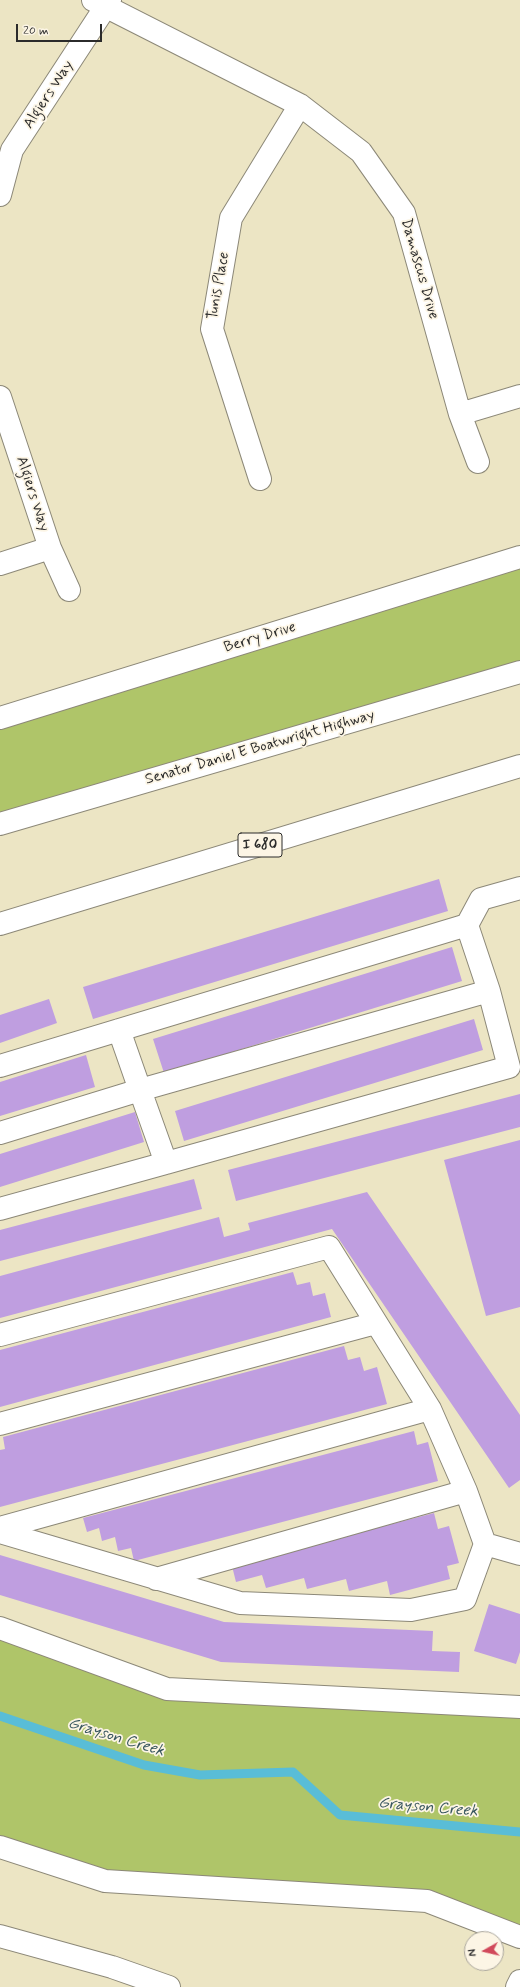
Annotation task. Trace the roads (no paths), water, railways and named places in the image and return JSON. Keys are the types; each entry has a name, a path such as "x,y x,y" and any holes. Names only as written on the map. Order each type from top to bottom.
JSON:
{"main road":[{"name":"Damascus Drive","path":"103,2 300,105 360,152 404,213 460,414 478,462"},
{"name":"Algiers Way","path":"0,195 12,150 103,2"},
{"name":"Tunis Place","path":"260,479 212,329 231,218 300,105"},
{"path":"460,414 520,396"},
{"name":"Algiers Way","path":"0,397 50,548 69,590"},
{"path":"0,564 50,548"},
{"name":"Berry Drive","path":"0,718 520,557"},
{"name":"Senator Daniel E Boatwright Highway","path":"0,824 520,672"},
{"name":"I 680","path":"0,924 520,766"},
{"path":"0,1066 467,924 481,899 520,888"},
{"path":"0,1209 509,1067 489,991 467,924"},
{"path":"0,1133 140,1090 489,991"},
{"path":"119,1030 166,1163"},
{"path":"0,1336 329,1247 430,1409 466,1491 485,1544 465,1599 411,1610 240,1603 0,1532"},
{"path":"0,1424 376,1323"},
{"path":"0,1528 430,1409"},
{"path":"156,1579 466,1491"},
{"path":"485,1544 520,1554"},
{"path":"0,1628 167,1689 520,1707"},
{"path":"0,1847 105,1881 426,1901 520,1937"},
{"path":"0,1936 112,1967 169,1987"},
{"path":"517,1987 520,1981"}],"waterway":[{"name":"Grayson Creek","path":"0,1716 144,1765 200,1775 293,1772 340,1815 520,1832"}]}
